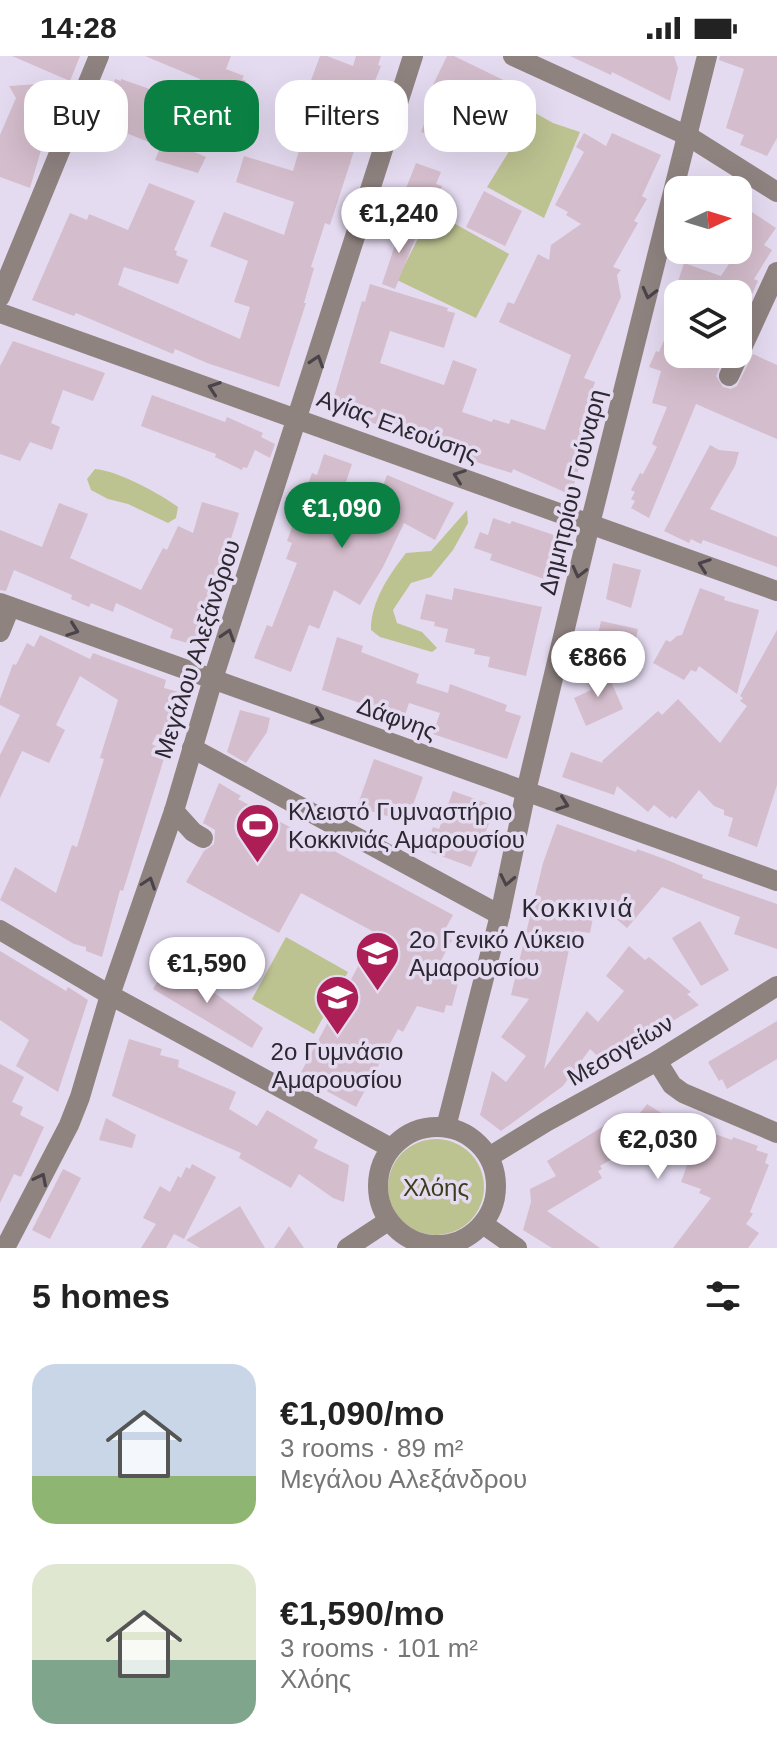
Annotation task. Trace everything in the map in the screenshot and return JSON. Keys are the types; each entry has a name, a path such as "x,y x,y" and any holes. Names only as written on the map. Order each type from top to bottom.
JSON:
{"street":[{"path":"0,297 99,56"},
{"name":"Μεγάλου Αλεξάνδρου","path":"5,1248 69,1125 80,1097 110,995 174,811 213,679 413,56"},
{"path":"513,56 688,136 777,192"},
{"name":"Δημητρίου Γούναρη","path":"446,1127 500,915 526,791 590,524 707,56"},
{"path":"729,376 777,272"},
{"name":"Αγίας Ελεούσης","path":"0,313 777,591"},
{"path":"0,632 5,605"},
{"name":"Δάφνης","path":"5,605 777,881"},
{"path":"192,748 500,915"},
{"path":"174,811 193,832 203,838"},
{"path":"0,930 110,995 391,1148"},
{"name":"Μεσογείων","path":"489,1157 657,1061 777,986"},
{"path":"657,1061 672,1085 683,1093 777,1133"},
{"path":"446,1127 471,1137 489,1157 495,1174 496,1192 492,1209 483,1224 461,1240 435,1246 417,1243 401,1234 388,1221 380,1203 377,1184 381,1165 402,1137 416,1130 446,1127"},
{"path":"347,1248 388,1221"},
{"path":"483,1224 517,1248"}],"green space":[{"path":"536,113 580,132 544,218 487,187 509,152 536,152"},
{"path":"432,211 509,254 476,318 397,280"},
{"path":"95,469 126,478 161,496 178,507 176,518 168,523 91,490 87,479"},
{"path":"467,510 468,523 453,550 431,577 411,583 393,610 397,623 422,632 437,648 432,652 380,637 371,630 372,619 382,589 393,570 406,553 431,551"},
{"path":"286,937 348,972 314,1034 252,999"},
{"name":"Χλόης","path":"436,1139 454,1143 470,1153 480,1169 484,1187 480,1205 470,1221 454,1231 436,1235 418,1231 402,1221 392,1205 388,1187 392,1169 402,1153 418,1143"}],"building":[{"path":"12,56 80,56 70,80"},
{"path":"145,56 231,56 226,69 244,76 244,80 200,79"},
{"path":"320,56 353,66 356,56 381,56 375,80 311,80"},
{"path":"447,56 454,56 503,80 435,80"},
{"path":"570,56 674,56 678,68 670,101 612,72 611,75"},
{"path":"720,56 777,56 777,138 767,156 740,145 744,135 726,128 744,69 719,60"},
{"path":"128,81 144,87 144,140 128,134"},
{"path":"24,85 24,152 40,152 30,188 0,177 0,135 16,98 9,86"},
{"path":"584,133 606,146 612,133 661,155 642,196 647,199 634,221 638,223 613,267 621,270 617,275 621,297 584,378 595,382 579,430 589,434 571,495 513,469 512,473 460,457 462,452 432,442 431,446 404,436 405,433 330,410 362,301 365,302 370,284 448,308 447,311 455,313 444,348 390,331 380,363 444,385 453,360 477,369 462,412 492,422 493,419 509,424 511,419 545,430 571,355 499,322 508,302 514,304 538,254 549,260 551,245 581,224 555,205 584,152 576,147"},
{"path":"158,152 194,152 206,157 198,173 155,160"},
{"path":"299,152 354,152 330,225 325,223 311,267 314,268 306,303 279,387 175,349 173,354 76,313 74,316 32,300 70,213 87,220 89,214 128,230 149,183 195,201 174,250 177,251 176,255 188,260 178,284 124,267 118,285 240,339 250,307 234,302 248,261 210,246 224,212 284,235 294,202 236,182 244,156 293,171"},
{"path":"416,163 441,172 436,184 442,186 435,203 405,191"},
{"path":"484,191 522,211 505,246 466,227"},
{"path":"752,212 776,228 764,245 772,250 754,279 758,281 752,294 752,280 679,280 684,264 721,276 729,264 752,264"},
{"path":"397,225 418,232 395,289 382,284 396,242 392,240"},
{"path":"664,340 664,368 719,368 716,376 723,387 731,389 737,386 746,368 752,368 753,354 777,365 777,439 696,404 649,518 631,508 635,492 631,490 657,447 652,444 667,407 652,403 661,371 649,367 656,351 659,352"},
{"path":"13,341 105,373 93,401 63,390 51,423 60,427 52,450 30,442 20,461 0,454 0,366"},
{"path":"152,395 225,422 227,417 263,433 261,437 275,444 270,458 255,450 247,468 243,467 242,470 215,457 216,454 141,426"},
{"path":"710,445 719,450 739,452 735,466 710,509 777,537 777,567 703,540 701,544 691,539 689,543 664,531"},
{"path":"324,454 352,464 345,485 377,502 387,475 454,503 435,540 404,523 360,605 334,590 319,629 309,625 291,672 254,658 267,625 272,627 297,563 286,559 292,543 287,541 312,473 317,475"},
{"path":"202,502 239,513 198,646 170,638 173,629 116,603 113,612 91,603 89,607 71,599 72,595 14,570 6,591 0,590 0,530 42,547 59,503 88,514 70,558 141,590 163,548 167,550 178,526 193,533"},
{"path":"493,518 557,536 548,563 552,564 547,580 490,560 492,554 474,548 480,532 488,535"},
{"path":"613,563 641,570 631,608 606,599"},
{"path":"454,588 542,607 526,676 488,667 490,657 474,654 475,649 445,642 448,629 420,619 426,594 452,600"},
{"path":"700,588 725,597 724,600 759,610 737,694 699,666 696,672 691,670 684,680 653,663 666,640 670,642 682,635"},
{"path":"601,621 638,629 633,652 596,644"},
{"path":"777,630 777,785 757,847 728,836 733,818 724,815 724,810 714,806 699,790 676,819 654,805 648,812 617,786 614,795 562,777 571,752 603,763 658,711 662,715 678,699 720,743 747,706 740,701 743,698 740,696"},
{"path":"40,635 90,659 93,653 166,680 164,688 182,693 168,738 157,734 152,744 166,752 123,891 120,890 102,957 86,951 86,947 74,944 0,900 15,867 56,893 72,845 77,847 118,700 80,676 56,725 65,730 49,763 22,751 0,798 0,755 20,715 0,705 0,699 13,664 16,665 27,643 34,647"},
{"path":"337,637 363,646 361,652 419,674 416,683 448,693 450,684 507,705 505,711 521,716 507,759 433,734 440,713 409,703 404,718 322,690"},
{"path":"606,670 623,709 586,726 574,698 591,690 586,679"},
{"path":"240,710 270,718 267,732 246,763 227,752"},
{"path":"374,759 423,777 407,822 357,807"},
{"path":"219,783 241,796 238,799 453,915 442,935 452,940 438,966 461,972 452,1006 446,1005 444,1013 417,1006 403,1032 398,1029 356,1107 299,1076 376,933 301,893 279,933 186,882 204,851 214,844 215,830 203,823"},
{"path":"453,791 492,805 489,813 493,814 471,867 425,850 433,827 439,829"},
{"path":"557,824 636,852 637,849 703,875 702,878 777,904 777,949 734,934 740,917 662,887 627,928 596,902 590,933 575,931 571,940 544,1069 587,1011 598,1022 624,991 606,976 629,946 645,960 649,957 691,992 687,994 699,1005 666,1025 664,1023 607,1065 590,1049 563,1086 501,1131 480,1115 492,1071 506,1082 526,1056 501,1037 529,999 511,995 543,863"},
{"path":"700,921 729,970 701,986 672,938"},
{"path":"0,951 66,991 68,987 88,1000 58,1092 16,1066 29,1040 0,1020"},
{"path":"170,961 263,1028 252,1048 153,989"},
{"path":"777,1021 777,1059 727,1089 708,1062"},
{"path":"129,1039 162,1049 160,1055 179,1060 178,1067 236,1092 229,1109 257,1126 267,1110 318,1140 314,1148 349,1165 344,1202 333,1198 299,1174 291,1188 239,1158 241,1153 112,1096"},
{"path":"0,1064 24,1077 12,1102 23,1107 20,1115 44,1127 21,1177 14,1174 0,1203"},
{"path":"647,1104 698,1136 701,1129 732,1140 733,1137 758,1146 756,1150 768,1154 765,1163 769,1165 750,1212 753,1214 746,1224 759,1233 748,1248 673,1248 711,1198 699,1193 701,1189 681,1182 690,1157 658,1132 600,1166 602,1169 598,1171 602,1178 547,1211 600,1248 552,1248 523,1230 531,1202 530,1189 556,1176 547,1161 623,1114 630,1126"},
{"path":"106,1118 136,1135 132,1148 99,1140"},
{"path":"192,1164 216,1177 184,1239 174,1234 166,1248 141,1248 156,1224 143,1218 160,1186 170,1192 178,1176 181,1178 186,1167 190,1169"},
{"path":"63,1169 81,1178 50,1239 32,1230"},
{"path":"240,1206 265,1248 200,1248 186,1240"},
{"path":"289,1226 304,1248 274,1248"}],"place":[{"name":"Κλειστό Γυμναστήριο Κοκκινιάς Αμαρουσίου","path":"257,864"},
{"name":"2ο Γενικό Λύκειο Αμαρουσίου","path":"378,992"},
{"name":"2ο Γυμνάσιο Αμαρουσίου","path":"337,1036"}],"district":[{"name":"Κοκκινιά","path":"578,908"}]}
